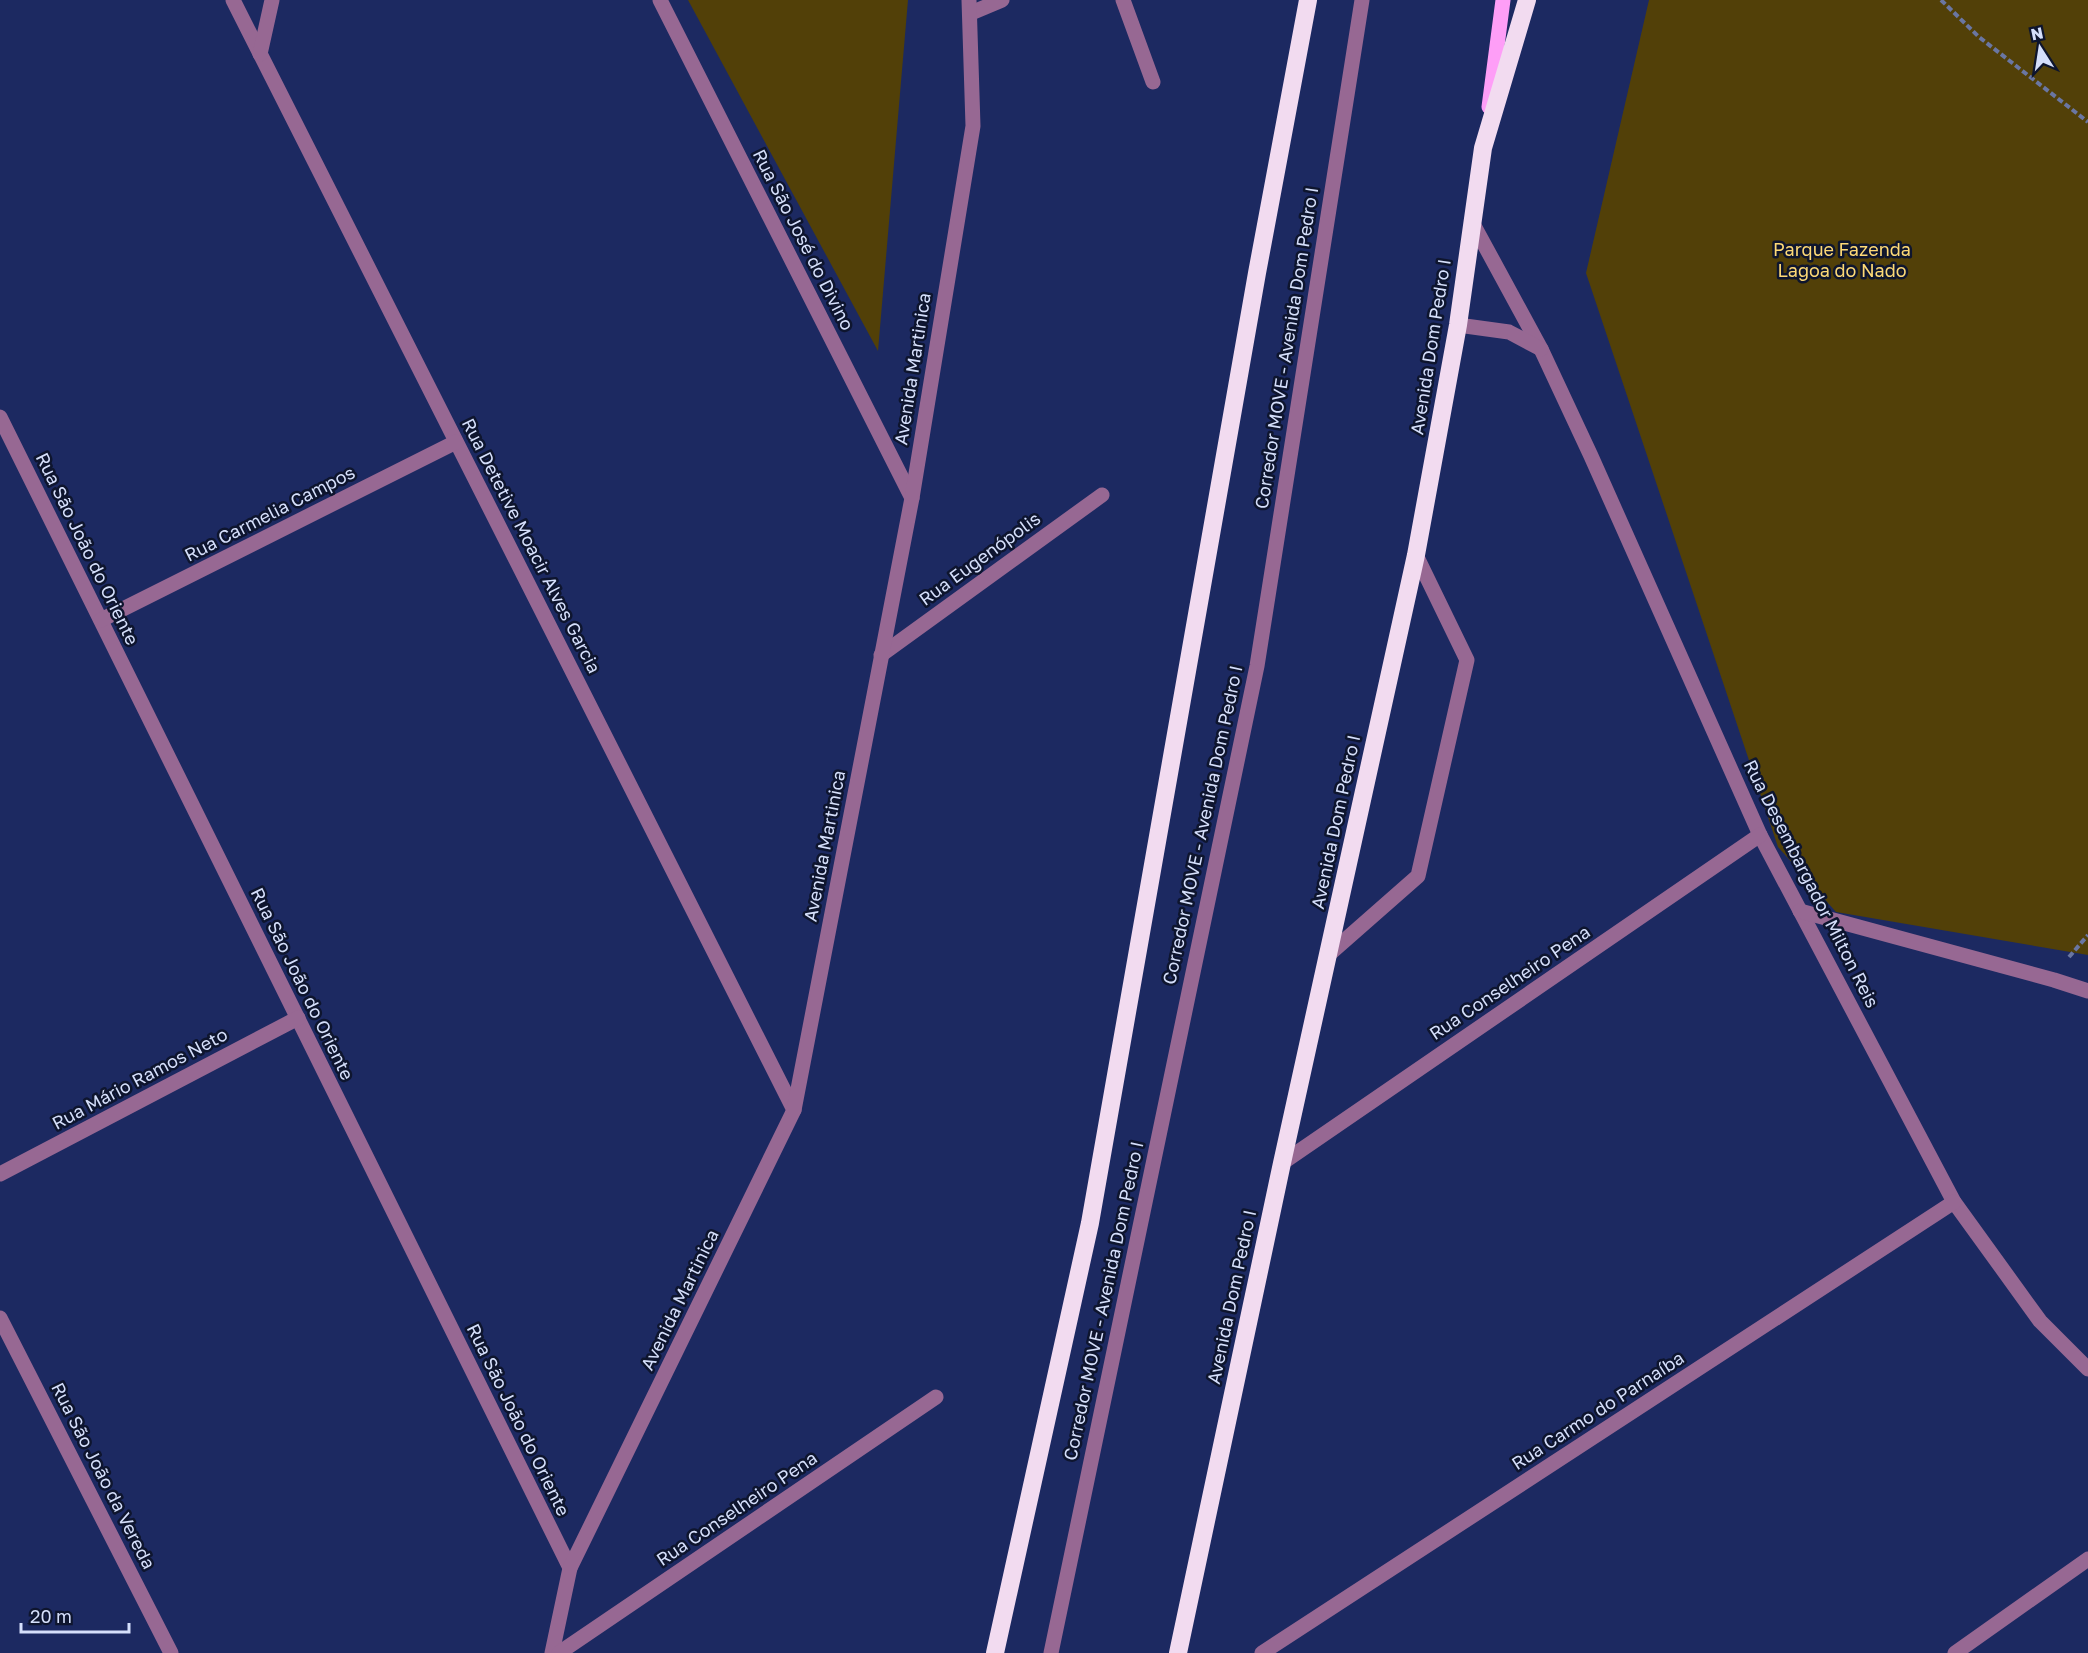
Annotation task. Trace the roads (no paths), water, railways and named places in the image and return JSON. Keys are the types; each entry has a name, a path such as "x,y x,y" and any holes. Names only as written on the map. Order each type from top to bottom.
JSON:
{"highway":[{"path":"995,1653 1090,1223 1252,296 1308,0"},
{"name":"Avenida Dom Pedro I","path":"1178,1653 1282,1163 1416,555 1458,325 1483,148 1527,0"}],"main road":[{"path":"1483,148 1503,0"}],"street":[{"name":"Rua Detetive Moacir Alves Garcia","path":"233,0 794,1110"},
{"path":"260,54 272,0"},
{"name":"Rua São José do Divino","path":"660,0 912,498"},
{"path":"970,7 1002,0"},
{"path":"1123,0 1153,82"},
{"name":"Corredor MOVE - Avenida Dom Pedro I","path":"1051,1653 1257,666 1362,0"},
{"name":"Avenida Martinica","path":"552,1653 570,1568 794,1110 912,498 973,126 970,7"},
{"name":"Rua Desembargador Milton Reis","path":"1472,222 1541,349 1601,477 1760,835 1954,1202 2040,1321 2088,1369"},
{"path":"1458,325 1509,332 1541,349"},
{"name":"Rua São João do Oriente","path":"0,417 570,1568"},
{"name":"Rua Carmelia Campos","path":"101,620 456,442"},
{"name":"Rua Eugenópolis","path":"881,654 1102,495"},
{"path":"1328,956 1418,876 1467,660 1416,555"},
{"name":"Rua Conselheiro Pena","path":"1282,1163 1760,835"},
{"path":"1800,911 2088,991"},
{"name":"Rua Mário Ramos Neto","path":"0,1174 298,1018"},
{"name":"Rua Carmo do Parnaíba","path":"1262,1653 1954,1202"},
{"name":"Rua São João da Vereda","path":"0,1318 171,1653"},
{"name":"Rua Conselheiro Pena","path":"559,1653 936,1397"},
{"path":"1955,1653 2088,1559"}],"park label":[{"name":"Parque Fazenda Lagoa do Nado","path":"1842,260"}]}
